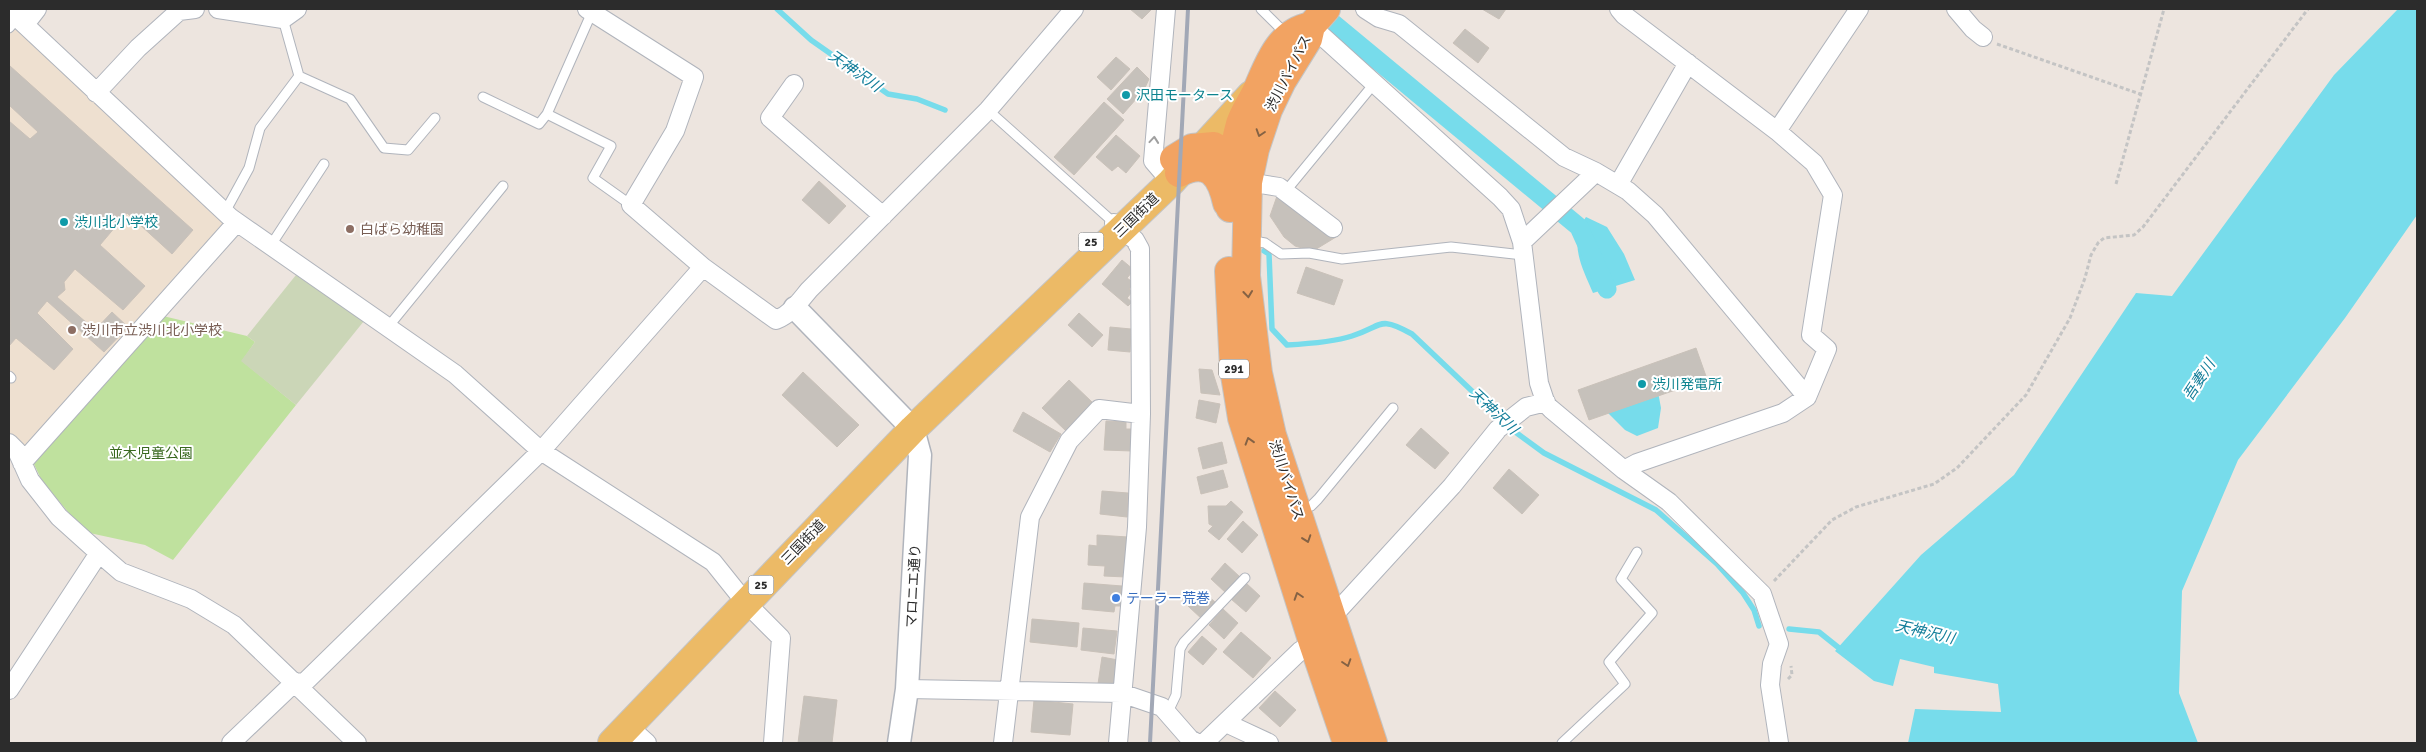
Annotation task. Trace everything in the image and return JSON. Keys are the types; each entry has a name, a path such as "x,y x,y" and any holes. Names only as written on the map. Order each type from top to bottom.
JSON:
{"highway":[{"name":"渋川バイパス","path":"1347,743 1313,643 1242,418 1233,351 1230,297 1232,159 1241,123 1257,89 1299,32 1308,39 1268,110 1255,149 1248,182 1246,276 1258,373 1272,435 1333,616 1373,743"},
{"path":"1204,146 1214,146 1232,159 1248,182"},
{"path":"1171,172 1193,167 1211,170 1221,182 1230,215"}],"main road":[{"name":"三国街道","path":"1171,172 1204,146 1257,89 1299,32"},
{"name":"三国街道","path":"629,737 744,602 912,429 993,337 1171,172 1299,32"}],"street":[{"path":"12,19 30,18 37,9"},
{"path":"96,92 138,48 179,11 195,9"},
{"path":"218,9 290,14"},
{"path":"590,10 694,77 675,130 631,205 703,267 776,320 786,316 795,308 809,290 988,110 1074,9"},
{"path":"1166,9 1153,150 1154,161 1171,172"},
{"path":"1365,9 1379,18 1399,24 1564,157 1596,172 1628,191 1655,215 1807,396"},
{"path":"1619,9 1624,15 1777,131 1814,163 1833,195 1811,335 1827,349 1807,396 1783,413 1637,463 1624,470"},
{"path":"1777,131 1859,9"},
{"path":"1956,9 1973,29 1983,37"},
{"path":"12,19 96,92 231,217 455,374 541,450 713,562 744,602 781,638 773,743"},
{"path":"1299,32 1373,85 1500,197 1511,210 1523,248 1539,383 1546,402 1550,409 1624,470 1669,502 1762,594 1779,644 1772,664 1770,685 1779,743"},
{"path":"1618,185 1688,63"},
{"path":"794,84 770,118 883,216"},
{"path":"1523,248 1596,172"},
{"path":"1248,182 1266,184 1285,192 1333,228"},
{"path":"22,463 231,217"},
{"path":"1116,225 1135,240 1140,250 1141,414 1137,527 1118,743"},
{"path":"231,743 294,683 305,682 541,450 703,267"},
{"path":"795,308 912,429"},
{"path":"907,689 1121,693 1162,707 1190,739 1199,743 1205,742 1300,651 1313,643 1333,616 1452,486 1503,424 1526,407 1546,402"},
{"path":"1003,743 1030,517 1069,441 1099,409 1141,414"},
{"name":"マロニエ通り","path":"899,743 907,689 920,455 912,429"},
{"path":"9,443 17,451 30,480 59,517 121,572 191,599 234,625 357,743"},
{"path":"9,690 99,553"},
{"path":"1226,723 1269,743"}],"lane":[{"path":"1261,9 1299,32"},
{"path":"483,97 539,124 547,114 590,10"},
{"path":"231,217 249,168 260,128 300,76 290,14"},
{"path":"300,76 350,98 384,148 408,150 435,118"},
{"path":"1285,192 1373,85"},
{"path":"988,110 1116,225"},
{"path":"547,114 610,146 593,178 631,205"},
{"path":"270,245 324,164"},
{"path":"388,327 502,186"},
{"path":"1246,240 1265,243 1281,254 1309,253 1342,259 1451,247 1523,248"},
{"path":"1297,511 1311,506 1318,499 1393,408"},
{"path":"1562,743 1625,684 1609,662 1652,613 1621,579 1637,552"},
{"path":"1167,714 1176,695 1180,649 1184,642 1245,578"}],"path":[{"path":"2116,184 2164,9"},
{"path":"1762,594 1832,520 1856,507 1934,484 1957,468 2026,395 2070,318 2085,278 2091,255 2098,243 2104,238 2134,235 2143,227 2308,9"},
{"path":"1983,37 2005,48 2140,94"}],"shaded area":[{"name":"渋川市立渋川北小学校","path":"9,19 228,224 26,452 9,435"}],"green space":[{"path":"296,275 364,321 296,405 241,361 255,342 247,336"},
{"name":"並木児童公園","path":"163,316 247,336 255,342 242,361 296,405 173,560 145,545 85,532 42,481 32,460"}],"water":[{"name":"吾妻川","path":"2398,9 2417,9 2417,215 2345,318 2238,460 2182,591 2179,693 2198,743 1908,743 1915,709 2001,712 1998,684 1934,673 1934,667 1900,659 1893,686 1874,681 1835,651 1921,555 2014,475 2136,293 2172,296 2334,75"},
{"path":"1586,217 1607,227 1624,254 1635,280 1593,293 1581,264 1577,246 1578,236"},
{"path":"1658,392 1661,408 1658,428 1637,436 1625,430 1606,411"}],"building":[{"path":"1130,9 1152,9 1142,19"},
{"path":"1482,9 1506,9 1499,19"},
{"path":"1465,29 1489,48 1478,63 1453,43"},
{"path":"1116,57 1130,69 1111,90 1097,77"},
{"name":"渋川北小学校","path":"10,66 193,230 172,254 127,213 100,245 145,286 123,310 75,269 64,282 65,290 57,297 95,330 112,312 128,327 104,352 47,301 37,313 73,349 54,370 16,338 9,346 9,121 30,139 38,132 9,105"},
{"name":"沢田モータース","path":"1137,67 1149,79 1144,90 1123,114 1107,99"},
{"path":"1104,102 1124,120 1074,175 1054,157"},
{"path":"1116,135 1140,156 1126,173 1118,166 1112,171 1096,157"},
{"path":"819,181 846,206 829,224 802,200"},
{"path":"1277,196 1336,237 1313,251 1295,246 1284,237 1270,216"},
{"path":"1122,260 1134,270 1127,278 1134,283 1129,289 1132,292 1127,298 1132,302 1128,306 1102,284"},
{"path":"1306,267 1343,280 1334,305 1297,293"},
{"path":"1079,313 1103,335 1092,347 1068,325"},
{"path":"1110,327 1131,329 1130,352 1108,350"},
{"name":"渋川発電所","path":"1696,348 1707,379 1589,420 1578,390"},
{"path":"1199,369 1212,370 1220,395 1201,393"},
{"path":"803,372 859,425 837,447 782,395"},
{"path":"1069,380 1093,403 1066,431 1042,408"},
{"path":"1199,400 1220,404 1216,423 1196,418"},
{"path":"1023,412 1061,434 1050,452 1013,431"},
{"path":"1106,421 1126,422 1126,429 1133,429 1132,451 1104,450"},
{"path":"1421,428 1449,453 1435,469 1406,445"},
{"path":"1222,442 1227,463 1203,469 1198,448"},
{"path":"1509,469 1539,495 1522,514 1493,488"},
{"path":"1223,470 1228,487 1201,494 1197,477"},
{"path":"1102,491 1128,493 1127,517 1100,514"},
{"path":"1231,501 1243,512 1219,540 1208,531 1213,526 1209,524 1208,506 1226,506"},
{"path":"1243,521 1258,535 1242,553 1227,539"},
{"path":"1097,535 1128,537 1126,577 1104,576 1105,566 1088,565 1089,545 1097,546"},
{"path":"1225,563 1240,577 1226,593 1211,579"},
{"path":"1084,583 1122,586 1121,606 1115,606 1114,612 1082,609"},
{"path":"1246,583 1260,596 1246,612 1231,599"},
{"path":"1202,590 1217,604 1203,620 1188,606"},
{"path":"1223,609 1238,623 1224,639 1209,625"},
{"path":"1032,619 1079,623 1077,647 1030,642"},
{"path":"1083,628 1117,631 1114,654 1081,650"},
{"path":"1241,632 1271,658 1253,678 1223,652"},
{"path":"1202,636 1217,649 1203,665 1188,652"},
{"path":"1102,657 1118,660 1116,683 1111,686 1098,684"},
{"path":"1275,691 1296,710 1280,727 1259,708"},
{"path":"804,696 837,700 832,743 798,743"},
{"path":"1034,700 1073,704 1070,735 1031,732"}],"waterway":[{"name":"天神沢川","path":"777,9 811,40 888,94 917,99 945,110"},
{"path":"1329,20 1579,227 1607,289"},
{"name":"天神沢川","path":"1264,251 1269,254 1272,329 1287,345 1337,340 1381,324 1393,325 1412,334 1514,431 1544,453 1656,510 1717,564 1743,593 1754,610 1759,626"},
{"name":"天神沢川","path":"1789,629 1819,632 1844,652"}],"railway":[{"path":"1150,743 1188,9"}],"place":[{"name":"沢田モータース","path":"1126,95"},
{"name":"渋川北小学校","path":"64,222"},
{"name":"白ばら幼稚園","path":"350,229"},
{"name":"渋川市立渋川北小学校","path":"72,330"},
{"name":"渋川発電所","path":"1642,384"},
{"name":"テーラー荒巻","path":"1116,598"}]}
